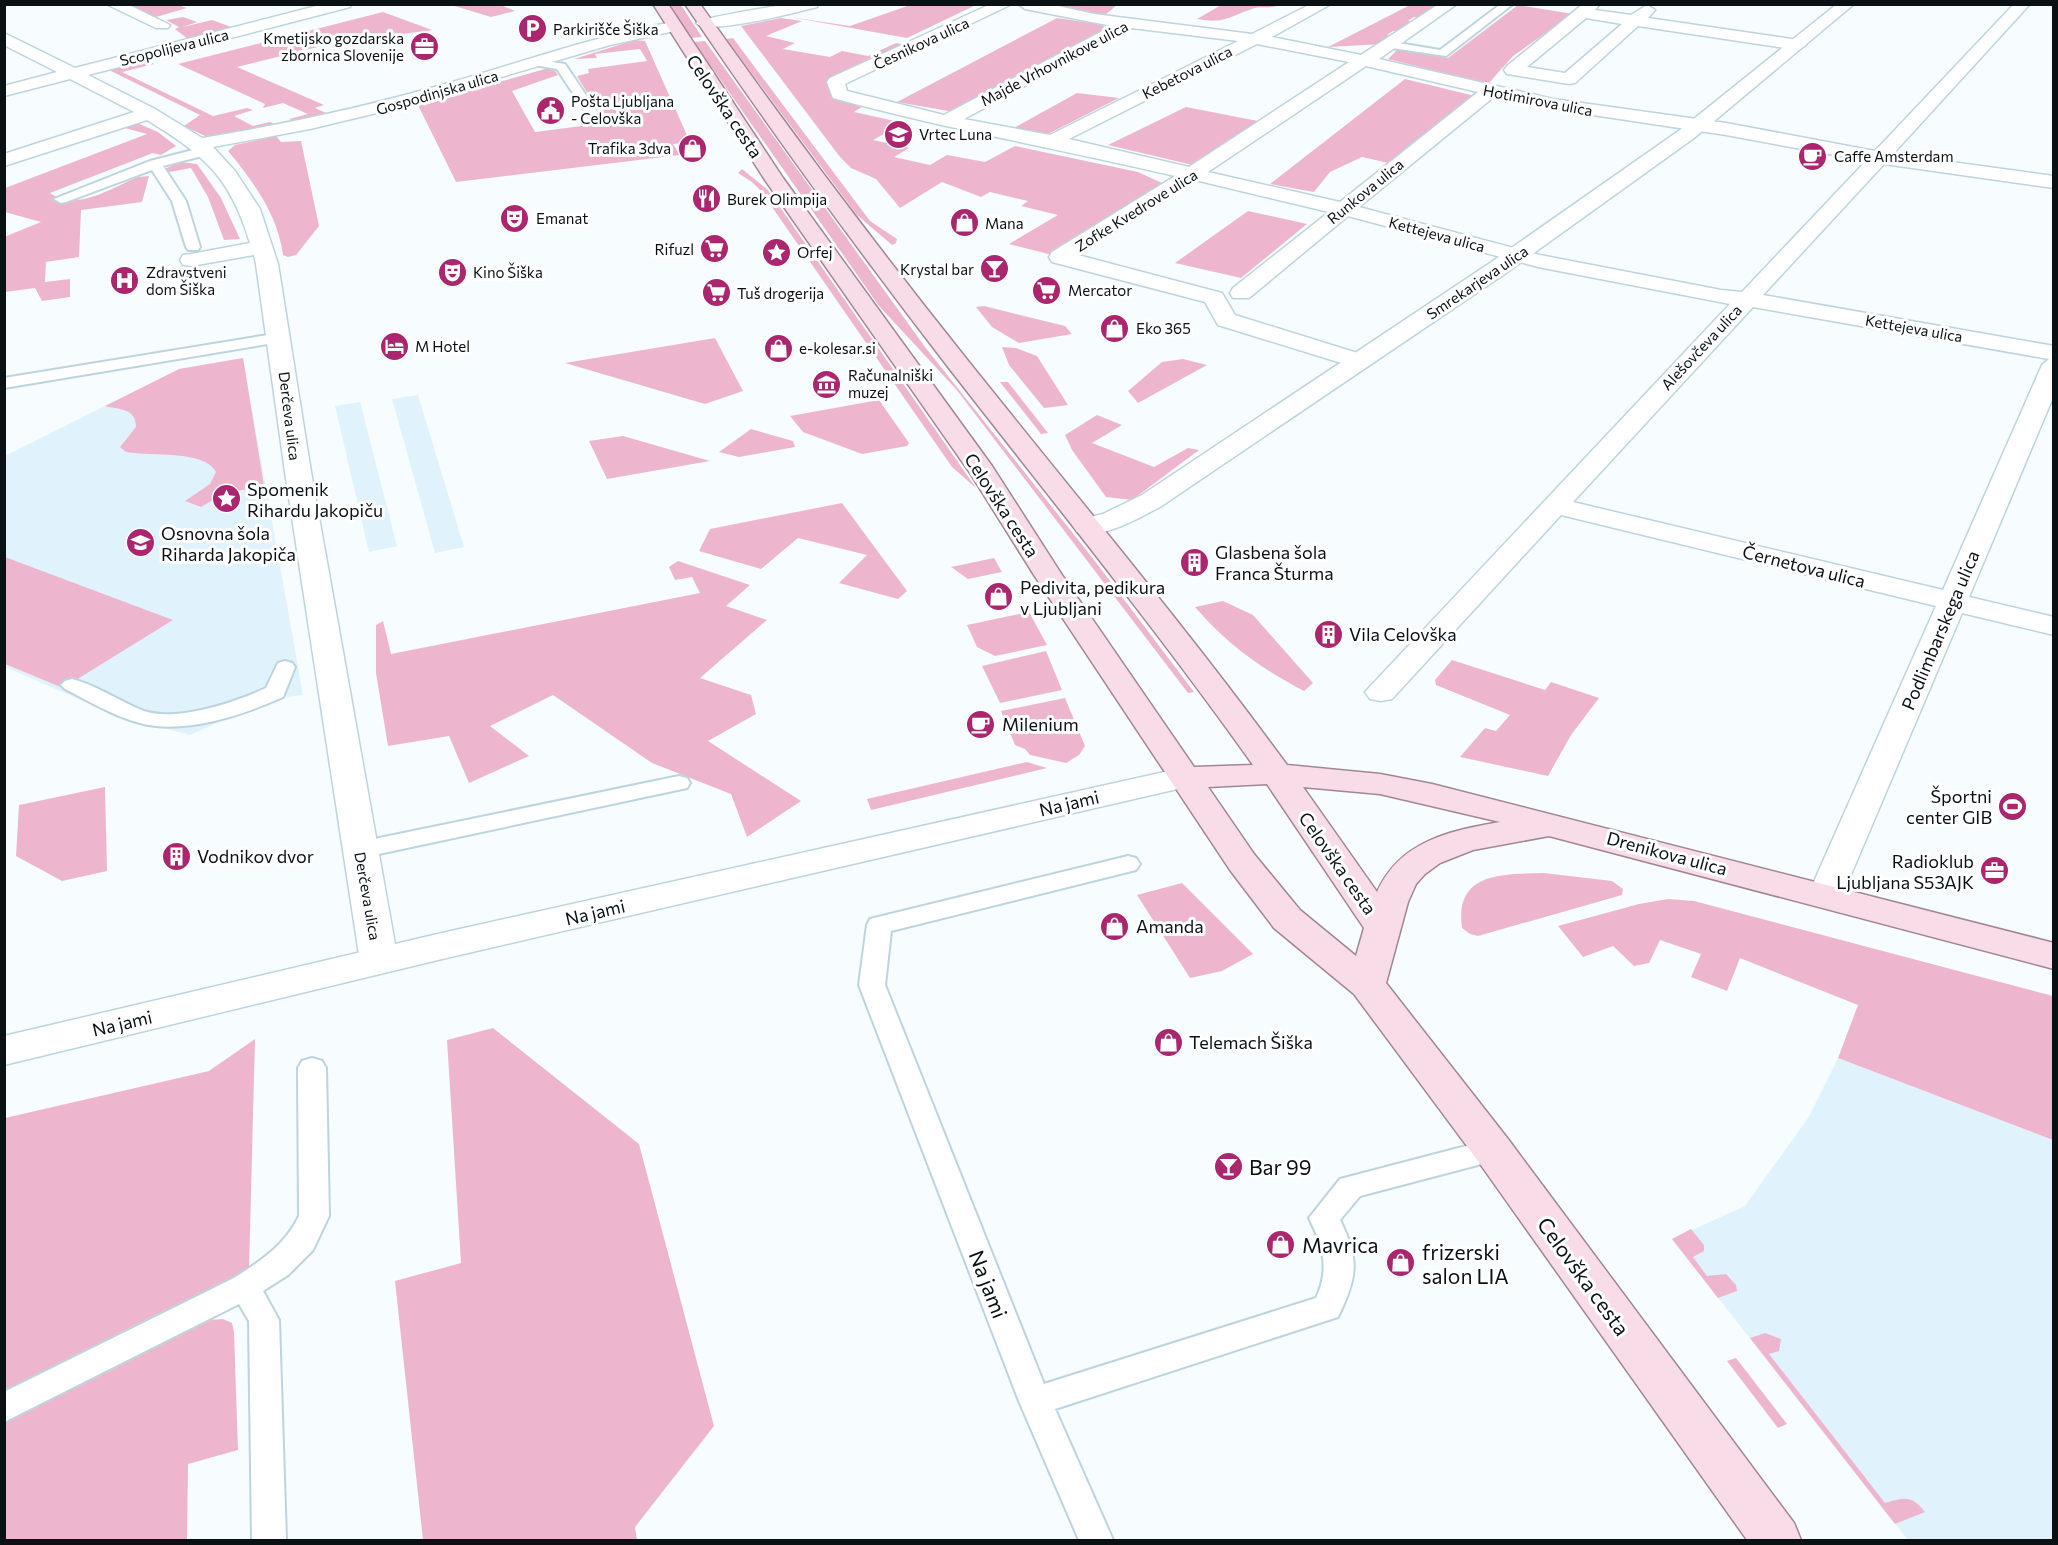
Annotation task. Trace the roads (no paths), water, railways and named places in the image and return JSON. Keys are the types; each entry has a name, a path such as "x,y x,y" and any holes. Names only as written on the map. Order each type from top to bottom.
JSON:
{"main road":[{"name":"Celovška cesta","path":"698,14 932,334 1087,526 1276,774 1383,929 1367,985"},
{"name":"Celovška cesta","path":"666,16 781,189 983,472 1048,575 1187,777 1242,862 1287,919 1367,985 1493,1150 1776,1540"},
{"name":"Drenikova ulica","path":"1187,777 1276,774 1380,784 1470,802 2054,956"},
{"path":"1383,929 1401,879 1430,852 1457,843 1555,824"}],"street":[{"path":"113,4 162,25"},
{"name":"Scopolijeva ulica","path":"4,91 344,4"},
{"path":"698,14 750,17 811,4"},
{"name":"Česnikova ulica","path":"836,82 1005,4"},
{"name":"Hotimirova ulica","path":"1025,4 1128,23 1254,38 1364,60 1490,91 1575,108 1699,125 1880,158 2054,182"},
{"name":"Kebetova ulica","path":"1052,141 1324,4"},
{"name":"Zofke Kvedrove ulica","path":"1359,361 1226,320 1214,298 1060,257 1190,175 1364,60 1392,45 1450,4"},
{"path":"1653,4 1635,20 1569,79 1513,70 1588,9 1635,20 1798,45"},
{"name":"Smrekarjeva ulica","path":"1087,526 1112,520 1151,501 1517,255 1699,125 1847,4"},
{"name":"Alešovčeva ulica","path":"1381,692 2023,4"},
{"name":"Majde Vrhovnikove ulica","path":"946,121 1154,9"},
{"name":"Gospodinjska ulica","path":"202,148 331,120 539,63 634,34 666,16"},
{"name":"Derčeva ulica","path":"4,38 149,113 202,148 238,189 250,208 263,247 280,338 298,472 379,961"},
{"name":"Kettejeva ulica","path":"836,82 839,94 847,98 946,121 1052,141 1343,209 1517,255 1710,294 2054,353"},
{"name":"Runkova ulica","path":"1241,293 1490,91"},
{"path":"4,160 149,113"},
{"path":"192,253 263,247"},
{"name":"Podlimbarskega ulica","path":"1826,895 2054,365"},
{"name":"Černetova ulica","path":"1554,505 2054,626"},
{"name":"Na jami","path":"4,1051 379,961 1187,777"}],"lane":[{"path":"1392,45 1442,54 1508,4"},
{"path":"539,63 561,66 598,122"},
{"path":"61,199 202,148"},
{"path":"155,164 179,201 192,253"},
{"path":"4,383 280,338"},
{"path":"72,685 152,720 175,719 254,703 275,692 285,668"},
{"path":"360,850 679,783"},
{"name":"Na jami","path":"1096,1540 1035,1401 872,985 879,926 1128,864"},
{"path":"4,1408 245,1287 277,1266 302,1241 314,1216 312,1068"},
{"path":"1035,1401 1327,1308 1339,1284 1340,1248 1324,1218 1350,1187 1493,1150"},
{"path":"245,1287 264,1320 270,1540"}],"place":[{"name":"Parkirišče Šiška","path":"532,29"},
{"name":"Kmetijsko gozdarska zbornica Slovenije","path":"425,47"},
{"name":"Pošta Ljubljana - Celovška","path":"550,110"},
{"name":"Vrtec Luna","path":"898,134"},
{"name":"Trafika 3dva","path":"692,148"},
{"name":"Caffe Amsterdam","path":"1813,156"},
{"name":"Burek Olimpija","path":"706,199"},
{"name":"Emanat","path":"515,218"},
{"name":"Mana","path":"964,223"},
{"name":"Rifuzl","path":"715,249"},
{"name":"Orfej","path":"776,252"},
{"name":"Krystal bar","path":"995,269"},
{"name":"Kino Šiška","path":"452,272"},
{"name":"Zdravstveni dom Šiška","path":"125,281"},
{"name":"Mercator","path":"1047,290"},
{"name":"Tuš drogerija","path":"716,293"},
{"name":"Eko 365","path":"1115,328"},
{"name":"M Hotel","path":"394,346"},
{"name":"e-kolesar.si","path":"778,348"},
{"name":"Računalniški muzej","path":"827,384"},
{"name":"Spomenik Rihardu Jakopiču","path":"226,499"},
{"name":"Osnovna šola Riharda Jakopiča","path":"140,543"},
{"name":"Glasbena šola Franca Šturma","path":"1194,562"},
{"name":"Pedivita, pedikura v Ljubljani","path":"999,597"},
{"name":"Vila Celovška","path":"1328,634"},
{"name":"Milenium","path":"981,724"},
{"name":"Športni center GIB","path":"2013,806"},
{"name":"Vodnikov dvor","path":"176,856"},
{"name":"Radioklub Ljubljana S53AJK","path":"1995,871"},
{"name":"Amanda","path":"1115,926"},
{"name":"Telemach Šiška","path":"1168,1042"},
{"name":"Bar 99","path":"1228,1166"},
{"name":"Mavrica","path":"1281,1244"},
{"name":"frizerski salon LIA","path":"1401,1263"}]}
